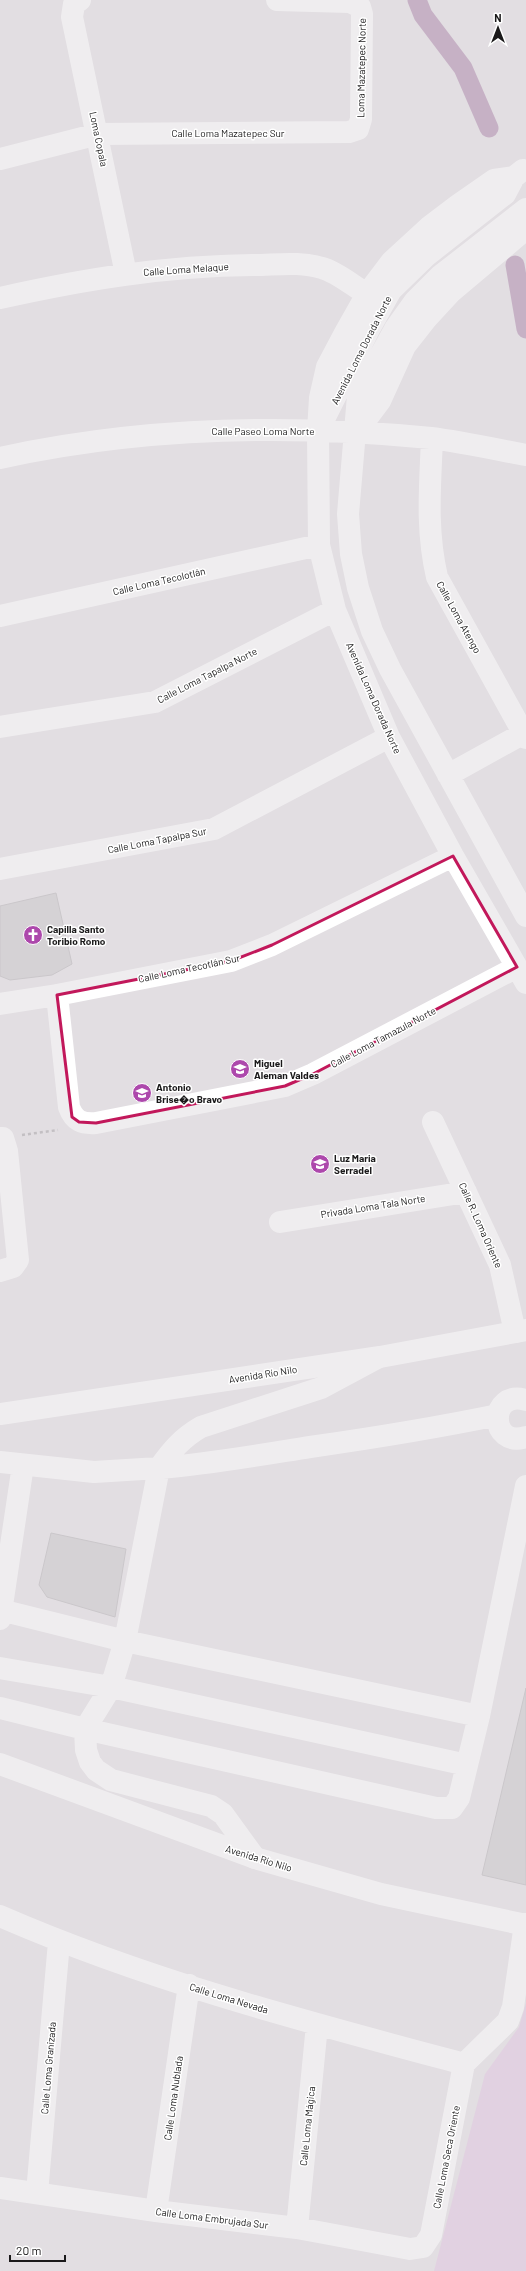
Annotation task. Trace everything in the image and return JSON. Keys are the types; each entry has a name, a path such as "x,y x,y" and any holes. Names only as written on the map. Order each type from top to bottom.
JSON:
{"street":[{"name":"Loma Mazatepec Norte","path":"277,0 350,2 360,7 362,14 361,119 358,129"},
{"name":"Loma Copala","path":"77,2 72,17 98,134 126,274"},
{"name":"Calle Loma Mazatepec Sur","path":"0,159 98,134 349,132 358,129"},
{"name":"Avenida Loma Dorada Norte","path":"520,172 494,180 429,227 392,261 367,294 327,367 320,398 318,432 319,545 335,610 389,737 453,856 522,975"},
{"name":"Avenida Loma Dorada Norte","path":"318,432 369,329 391,290 426,256 505,194 520,172"},
{"name":"Avenida Loma Dorada Norte","path":"526,209 440,276 415,301 395,329 358,396 356,433 350,474 348,514 351,554 358,588 372,631 390,669 526,916"},
{"name":"Avenida Loma Dorada Norte","path":"356,433 380,401 405,346 427,318 450,292 526,229"},
{"name":"Calle Loma Melaque","path":"0,298 71,282 126,274 197,266 300,264 323,268 367,294"},
{"name":"Calle Paseo Loma Norte","path":"0,458 131,438 225,430 356,433 432,438 526,454"},
{"name":"Calle Loma Atengo","path":"432,438 428,519 431,551 437,577 525,735"},
{"name":"Calle Loma Tecolotlán","path":"0,616 319,545"},
{"name":"Calle Loma Tapalpa Norte","path":"0,727 155,702 335,610"},
{"path":"448,775 525,735"},
{"name":"Calle Loma Tapalpa Sur","path":"0,869 214,829 389,737"},
{"name":"Calle Loma Tecotlán Sur","path":"0,1004 58,995 231,961 272,945 453,856"},
{"name":"Calle Loma Tamazula Norte","path":"79,1122 96,1123 285,1086 522,975"},
{"path":"58,995 69,1107 72,1117 79,1122"},
{"name":"Calle R. Loma Oriente","path":"433,1122 500,1265 520,1331"},
{"path":"1,1138 7,1151 18,1260 6,1269"},
{"name":"Privada Loma Tala Norte","path":"280,1222 466,1192"},
{"name":"Avenida Río Nilo","path":"0,1414 380,1357 520,1331"},
{"path":"255,1858 223,1814 211,1806 111,1780 96,1770 90,1762 86,1750 85,1729 111,1687 125,1640 159,1468 175,1445 185,1436 201,1427 314,1391 380,1357"},
{"path":"526,1400 511,1399 500,1408 498,1415 499,1428 503,1433 514,1439 526,1438"},
{"path":"0,1462 94,1472 197,1465 439,1427 498,1415"},
{"path":"23,1465 9,1504 1,1613 478,1716"},
{"path":"0,1708 85,1729 436,1808 452,1808 459,1798 467,1765 526,1486"},
{"path":"0,1668 111,1687 467,1765"},
{"name":"Avenida Río Nilo","path":"0,1764 255,1858 381,1894 526,1924"},
{"name":"Calle Loma Nevada","path":"0,1916 60,1942 189,1985 317,2025 464,2064"},
{"path":"464,2064 508,2021 513,2007 526,1924"},
{"name":"Calle Loma Granizada","path":"37,2193 60,1942"},
{"name":"Calle Loma Nublada","path":"156,2211 189,1985"},
{"name":"Calle Loma Mágica","path":"297,2228 317,2025"},
{"name":"Calle Loma Seca Oriente","path":"423,2247 431,2235 464,2064"},
{"name":"Calle Loma Embrujada Sur","path":"0,2188 156,2211 297,2228 410,2249 423,2247"}],"path":[{"path":"1,1138 58,1130 79,1122"}],"highlighted area":[{"path":"453,856 517,967 313,1074 285,1086 96,1123 79,1122 72,1117 57,995 231,961 272,945"}],"shaded area":[{"path":"526,2003 526,2271 434,2271 485,2074 519,2027"}],"building":[{"name":"Capilla Santo Toribio Romo","path":"56,893 72,964 52,975 10,980 0,976 0,906"},
{"path":"51,1533 126,1549 115,1617 47,1597 39,1585"},
{"path":"526,1688 526,1885 482,1875"}],"waterway":[{"path":"417,0 423,15 463,68 489,128"},
{"path":"515,265 526,329"}],"place":[{"name":"Capilla Santo Toribio Romo","path":"33,935"},
{"name":"Miguel Aleman Valdes","path":"240,1069"},
{"name":"Antonio Brise�o Bravo","path":"142,1093"},
{"name":"Luz Maria Serradel","path":"320,1164"}]}
